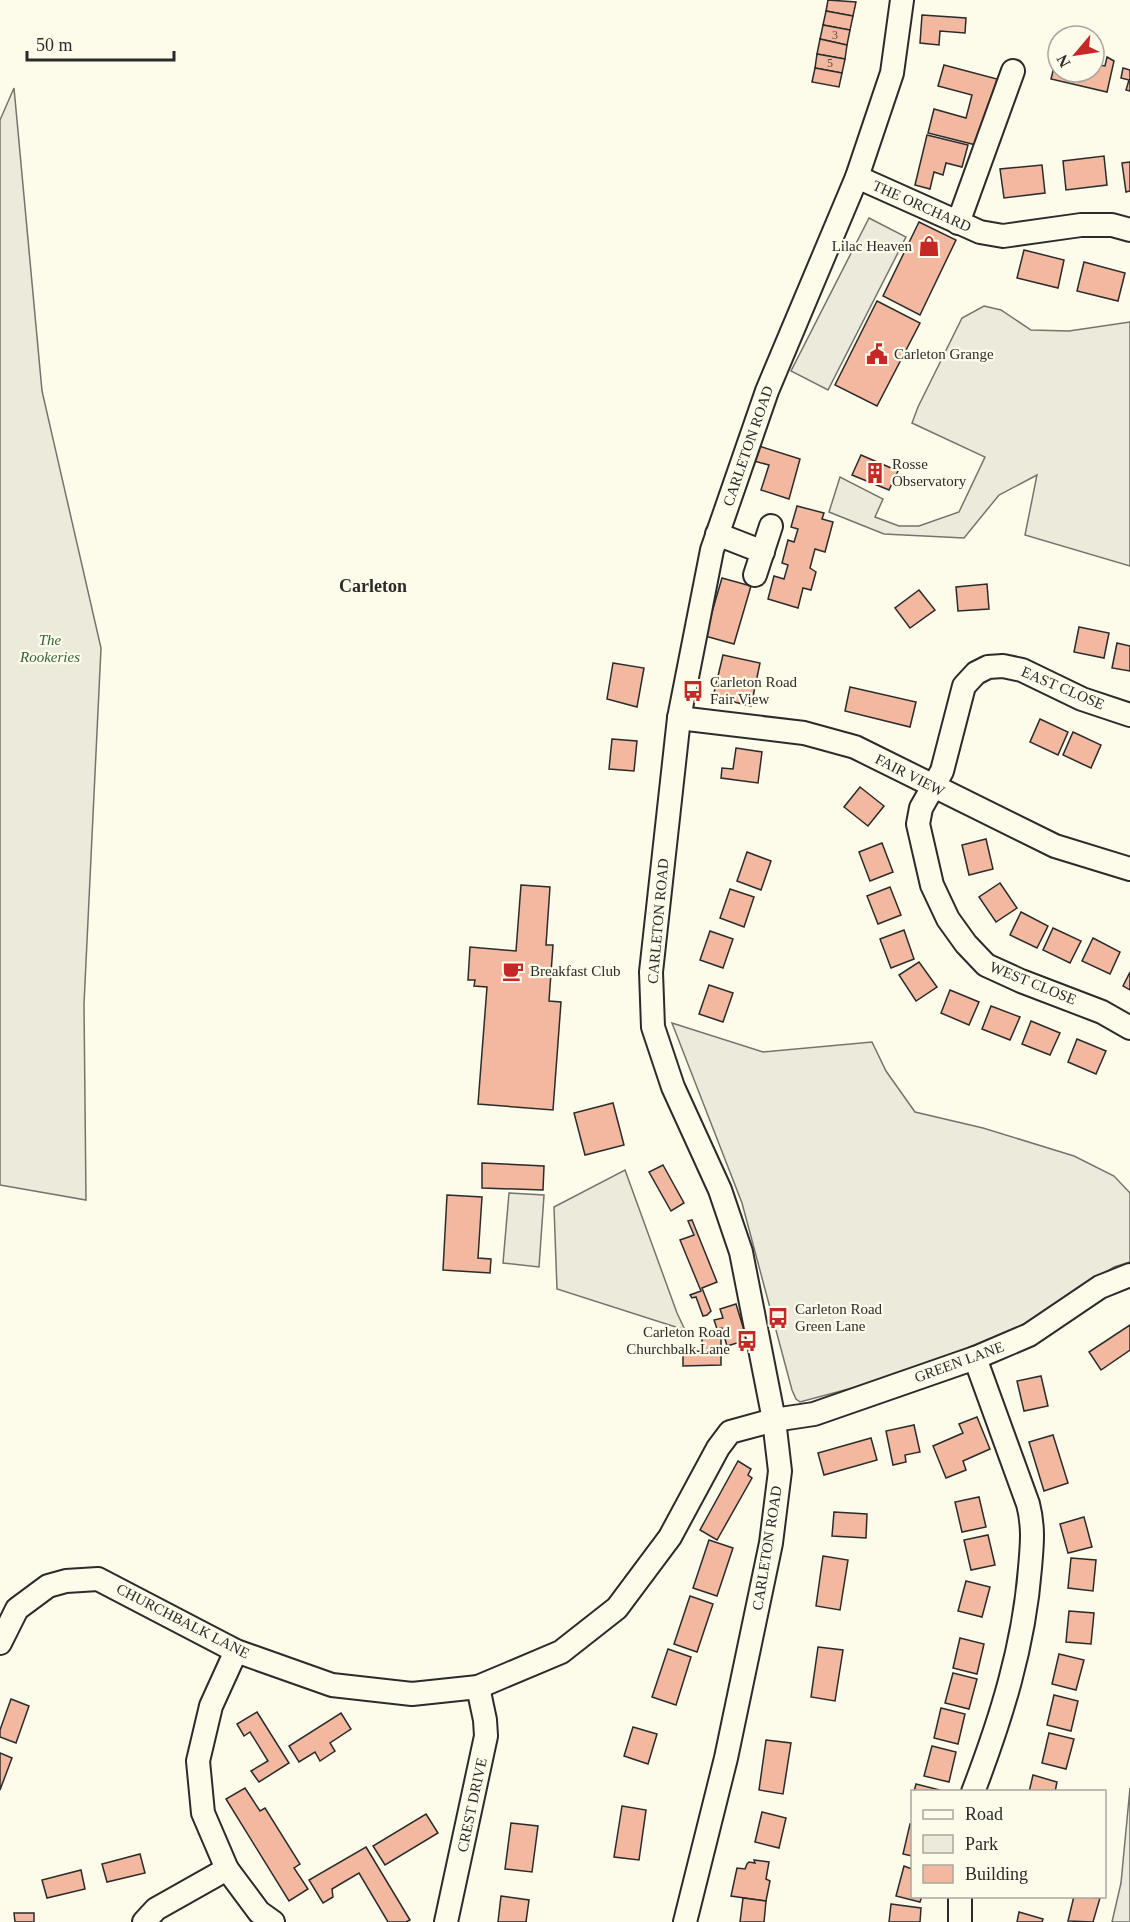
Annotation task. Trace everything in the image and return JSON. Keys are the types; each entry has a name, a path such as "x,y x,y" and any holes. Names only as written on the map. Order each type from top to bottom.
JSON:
{"street":[{"name":"CARLETON ROAD","path":"685,1922 726,1758 771,1543 780,1470 774,1420 741,1252 720,1190 673,1088 653,1027 651,972 679,718 712,550 766,391 857,177 892,73 902,0"},
{"path":"958,223 1013,71"},
{"name":"THE ORCHARD","path":"857,177 980,232 1003,236 1080,225 1112,225 1130,230"},
{"path":"755,575 771,526"},
{"path":"717,534 763,552"},
{"name":"EAST CLOSE","path":"932,787 942,771 964,686 976,673 988,668 1003,666 1022,670 1082,699 1130,715"},
{"name":"FAIR VIEW","path":"679,718 804,733 855,747 1055,846 1130,869"},
{"name":"WEST CLOSE","path":"932,787 921,807 918,824 932,885 948,919 966,944 986,965 1102,1012 1130,1028"},
{"name":"GREEN LANE","path":"774,1420 814,1414 975,1358 1029,1335 1100,1287 1130,1275"},
{"path":"974,1790 996,1731 1016,1663 1028,1596 1033,1525 1028,1504 975,1358"},
{"name":"CHURCHBALK LANE","path":"0,1643 17,1609 48,1586 66,1581 98,1579 236,1651 332,1685 411,1694 478,1687 561,1652 617,1608 670,1537 718,1448 730,1432 774,1420"},
{"path":"236,1651 211,1706 198,1761 203,1813 227,1869 259,1912 273,1922"},
{"name":"CREST DRIVE","path":"446,1922 486,1736 486,1720 478,1687"},
{"path":"144,1922 156,1909 227,1869"},
{"path":"960,1898 960,1922"}],"green space":[{"name":"The Rookeries","path":"14,88 42,391 101,648 84,1004 86,1200 0,1185 0,120"},
{"path":"984,306 1001,310 1031,330 1069,331 1130,322 1130,566 1025,535 1037,475 999,495 964,538 884,534 829,512 840,477 883,499 875,517 899,526 919,526 959,512 985,457 912,423 962,318"},
{"path":"672,1023 763,1052 872,1042 886,1071 915,1112 983,1128 1074,1156 1114,1176 1130,1193 1130,1262 1114,1267 1000,1339 897,1376 800,1402 792,1390 742,1203"},
{"path":"625,1170 685,1330 557,1289 554,1207"},
{"path":"509,1193 544,1195 539,1267 503,1263"},
{"path":"1130,1788 1130,1922 1112,1922 1121,1883"}],"shaded area":[{"path":"869,218 906,237 828,390 791,371"}],"building":[{"path":"828,0 856,2 853,16 826,11"},
{"path":"826,11 853,16 850,30 823,25"},
{"path":"922,15 966,18 965,33 940,31 939,45 920,43"},
{"path":"823,25 850,30 847,45 820,39"},
{"path":"820,39 847,45 845,59 817,54"},
{"path":"817,54 845,59 842,73 815,68"},
{"path":"1107,57 1114,61 1107,92 1073,84 1106,84"},
{"path":"944,65 997,79 980,146 928,133 934,109 966,118 972,95 938,86"},
{"path":"815,68 842,73 839,87 812,82"},
{"path":"1123,68 1130,70 1130,91 1126,90 1129,80 1121,78"},
{"path":"927,135 968,145 962,167 946,163 943,175 934,172 930,189 915,185"},
{"path":"1104,156 1107,185 1066,190 1063,161"},
{"path":"1130,162 1130,191 1126,192 1122,163"},
{"path":"1042,165 1045,193 1004,198 1000,169"},
{"path":"919,222 956,240 920,315 883,296"},
{"path":"1024,250 1064,260 1058,288 1017,278"},
{"path":"1084,262 1125,273 1118,301 1077,291"},
{"name":"Carleton Grange","path":"877,301 920,323 877,406 835,385"},
{"path":"759,446 800,459 789,499 761,490 769,465 754,461"},
{"name":"Rosse Observatory","path":"861,455 898,471 889,490 852,475"},
{"path":"797,506 824,513 822,519 833,522 825,552 815,549 810,568 816,572 811,590 803,588 798,608 768,599 774,576 784,579 788,565 782,563 788,540 794,542 798,529 791,527"},
{"path":"722,578 751,586 734,644 705,636"},
{"path":"987,584 989,609 958,611 956,587"},
{"path":"919,590 935,610 910,628 895,608"},
{"path":"1079,627 1109,633 1104,658 1074,652"},
{"path":"1117,643 1130,646 1130,671 1112,668"},
{"path":"723,655 760,663 751,706 713,697"},
{"path":"613,663 644,668 637,707 607,699"},
{"path":"850,687 916,702 910,727 845,711"},
{"path":"1040,719 1068,732 1058,755 1030,742"},
{"path":"1073,732 1101,745 1091,768 1063,755"},
{"path":"612,739 637,741 634,771 609,769"},
{"path":"736,748 762,752 758,783 721,778 722,768 733,769"},
{"path":"860,787 884,806 868,826 844,807"},
{"path":"986,839 993,869 969,875 962,845"},
{"path":"882,843 893,872 870,881 859,852"},
{"path":"747,852 771,861 761,890 737,881"},
{"path":"1000,883 1017,908 996,922 979,897"},
{"path":"521,885 550,887 546,945 553,945 549,1001 561,1002 553,1110 478,1104 487,987 474,986 475,980 468,980 470,947 516,951"},
{"path":"890,887 901,915 878,924 867,896"},
{"path":"730,889 754,897 744,927 720,918"},
{"path":"1021,912 1048,926 1037,948 1010,935"},
{"path":"1053,928 1081,941 1070,963 1043,950"},
{"path":"904,930 914,959 891,968 880,939"},
{"path":"710,931 733,939 723,968 700,960"},
{"path":"1093,938 1120,952 1110,974 1082,961"},
{"path":"919,962 937,987 916,1001 899,975"},
{"path":"1130,972 1130,990 1123,986"},
{"path":"709,985 733,993 723,1022 699,1014"},
{"path":"950,990 979,1002 969,1025 941,1013"},
{"path":"991,1006 1020,1017 1010,1040 982,1029"},
{"path":"1031,1021 1060,1033 1050,1055 1022,1044"},
{"path":"1077,1039 1106,1051 1096,1074 1068,1062"},
{"path":"613,1103 624,1145 585,1155 574,1113"},
{"path":"482,1163 544,1166 543,1190 482,1188"},
{"path":"663,1165 684,1203 671,1211 649,1172"},
{"path":"447,1195 482,1197 478,1258 491,1259 490,1273 443,1270"},
{"path":"692,1220 717,1282 702,1288 711,1311 703,1316 696,1297 692,1298 690,1295 701,1291 680,1240 694,1235 688,1221"},
{"path":"736,1304 747,1340 727,1346 722,1328 717,1329 714,1320 723,1318 720,1309"},
{"path":"1130,1325 1130,1350 1101,1370 1089,1352"},
{"path":"702,1334 721,1334 721,1365 683,1366 683,1352 702,1351"},
{"path":"1041,1376 1048,1406 1024,1411 1017,1381"},
{"path":"977,1417 990,1449 963,1461 966,1470 946,1478 933,1446 963,1433 959,1424"},
{"path":"914,1425 920,1452 905,1455 906,1462 893,1465 886,1431"},
{"path":"1053,1435 1068,1483 1044,1491 1029,1442"},
{"path":"871,1438 877,1460 824,1475 818,1453"},
{"path":"738,1461 751,1469 748,1475 752,1478 717,1540 700,1530"},
{"path":"979,1497 986,1527 962,1532 955,1502"},
{"path":"834,1512 867,1514 866,1538 832,1536"},
{"path":"1084,1517 1092,1547 1068,1553 1060,1524"},
{"path":"988,1535 995,1565 971,1570 964,1540"},
{"path":"709,1540 733,1548 717,1596 693,1588"},
{"path":"823,1556 848,1560 840,1610 816,1606"},
{"path":"1071,1558 1096,1560 1093,1591 1068,1588"},
{"path":"966,1581 990,1587 982,1617 958,1611"},
{"path":"690,1596 713,1604 697,1652 674,1644"},
{"path":"1069,1611 1094,1613 1091,1644 1066,1642"},
{"path":"960,1638 984,1644 977,1674 953,1668"},
{"path":"818,1647 843,1650 835,1701 811,1697"},
{"path":"668,1649 691,1657 676,1705 652,1697"},
{"path":"1059,1654 1084,1660 1076,1690 1052,1684"},
{"path":"953,1673 977,1679 969,1709 945,1703"},
{"path":"1054,1695 1078,1701 1071,1731 1047,1725"},
{"path":"11,1699 29,1706 16,1743 0,1737 0,1730"},
{"path":"941,1708 965,1714 958,1744 934,1738"},
{"path":"257,1712 289,1763 259,1782 251,1771 268,1761 250,1732 244,1736 237,1724"},
{"path":"341,1713 351,1729 330,1743 335,1751 320,1761 315,1752 299,1762 289,1746"},
{"path":"633,1727 657,1734 648,1764 624,1756"},
{"path":"1049,1733 1074,1739 1066,1769 1042,1763"},
{"path":"766,1740 791,1743 783,1794 759,1790"},
{"path":"932,1746 956,1752 949,1782 924,1776"},
{"path":"0,1753 12,1758 0,1790"},
{"path":"1033,1775 1057,1782 1055,1790 1029,1790"},
{"path":"916,1784 940,1790 914,1790"},
{"path":"245,1788 260,1811 265,1808 300,1864 294,1868 308,1889 289,1901 226,1799"},
{"path":"622,1806 646,1810 639,1860 614,1857"},
{"path":"762,1812 786,1818 779,1848 755,1842"},
{"path":"426,1814 438,1833 385,1865 373,1846"},
{"path":"511,1823 538,1826 532,1872 505,1869"},
{"path":"910,1824 911,1856 903,1854"},
{"path":"366,1847 410,1920 388,1922 359,1873 332,1889 333,1897 323,1903 309,1880"},
{"path":"140,1854 145,1873 107,1882 102,1864"},
{"path":"754,1860 769,1862 766,1879 770,1881 766,1901 731,1896 737,1868 745,1869 749,1862 755,1863"},
{"path":"904,1866 911,1869 911,1898 921,1898 920,1902 896,1896"},
{"path":"81,1870 85,1889 47,1898 42,1880"},
{"path":"501,1896 529,1900 526,1922 498,1922"},
{"path":"743,1898 766,1901 764,1922 740,1922"},
{"path":"1074,1898 1100,1898 1093,1922 1068,1921"},
{"path":"891,1904 921,1908 920,1922 889,1922"},
{"path":"1019,1912 1043,1919 1042,1922 1017,1922"},
{"path":"14,1913 34,1913 34,1922 15,1922"}],"place":[{"name":"Lilac Heaven","path":"929,246"},
{"name":"Carleton Grange","path":"877,354"},
{"name":"Rosse Observatory","path":"875,473"},
{"name":"Carleton Road Fair View","path":"693,691"},
{"name":"Breakfast Club","path":"513,971"},
{"name":"Carleton Road Green Lane","path":"778,1318"},
{"name":"Carleton Road Churchbalk Lane","path":"747,1341"}],"district":[{"name":"Carleton","path":"373,586"}]}
